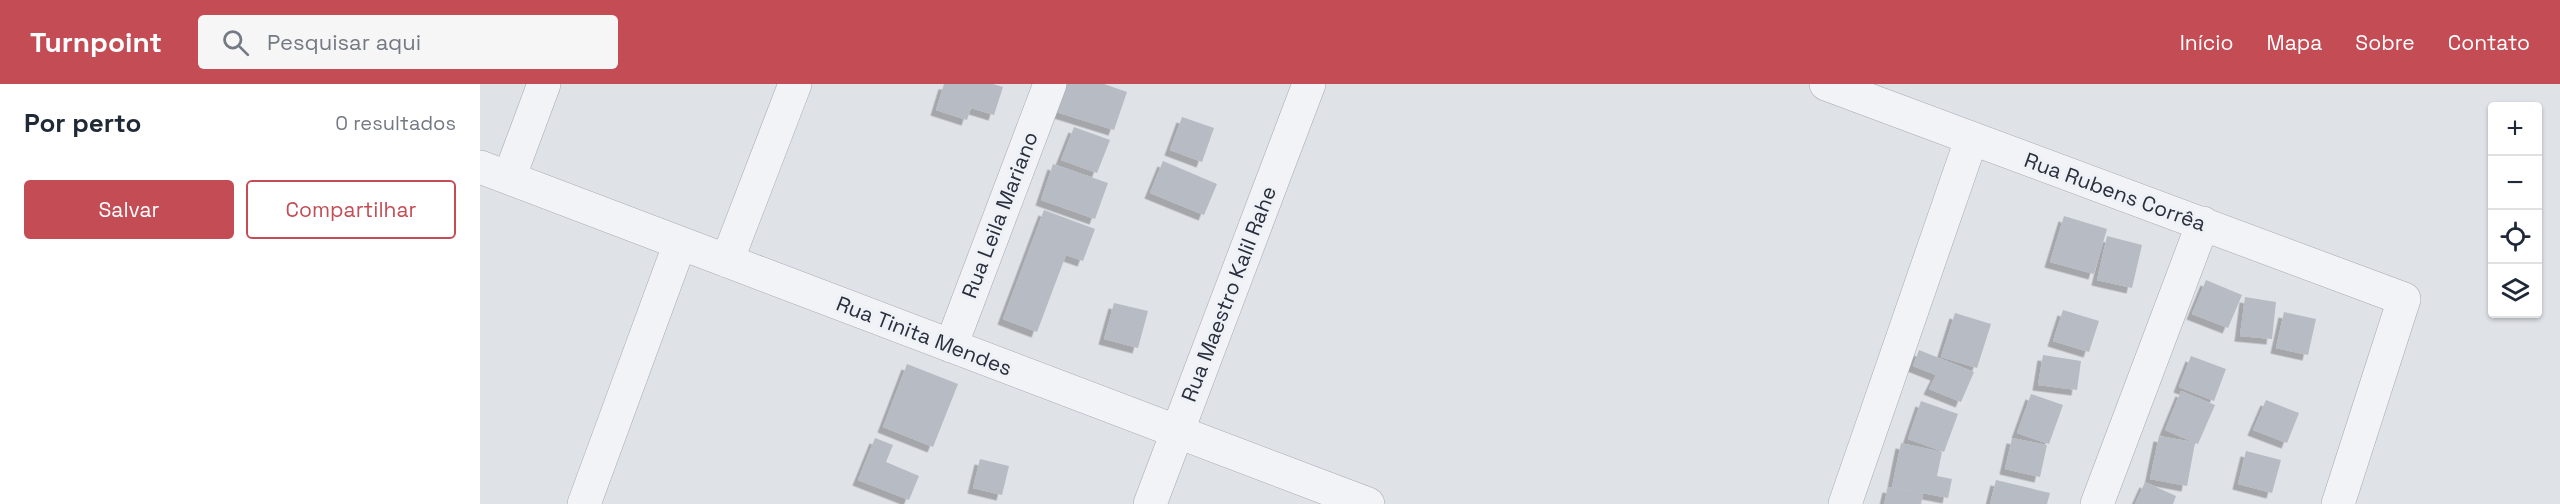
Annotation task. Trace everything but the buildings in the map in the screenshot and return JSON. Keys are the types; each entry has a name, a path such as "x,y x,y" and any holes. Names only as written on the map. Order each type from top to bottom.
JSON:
{"street":[{"path":"494,173 544,84"},
{"path":"727,261 795,84"},
{"name":"Rua Leila Mariano","path":"951,346 1050,84"},
{"name":"Rua Maestro Kalil Rahe","path":"1150,504 1308,84"},
{"name":"Rua Rubens Corrêa","path":"1826,84 2404,300 2338,504"},
{"path":"1845,504 1971,140"},
{"name":"Rua Tinita Mendes","path":"494,173 1368,504"},
{"path":"2097,504 2203,223"},
{"path":"584,504 680,243"}]}
